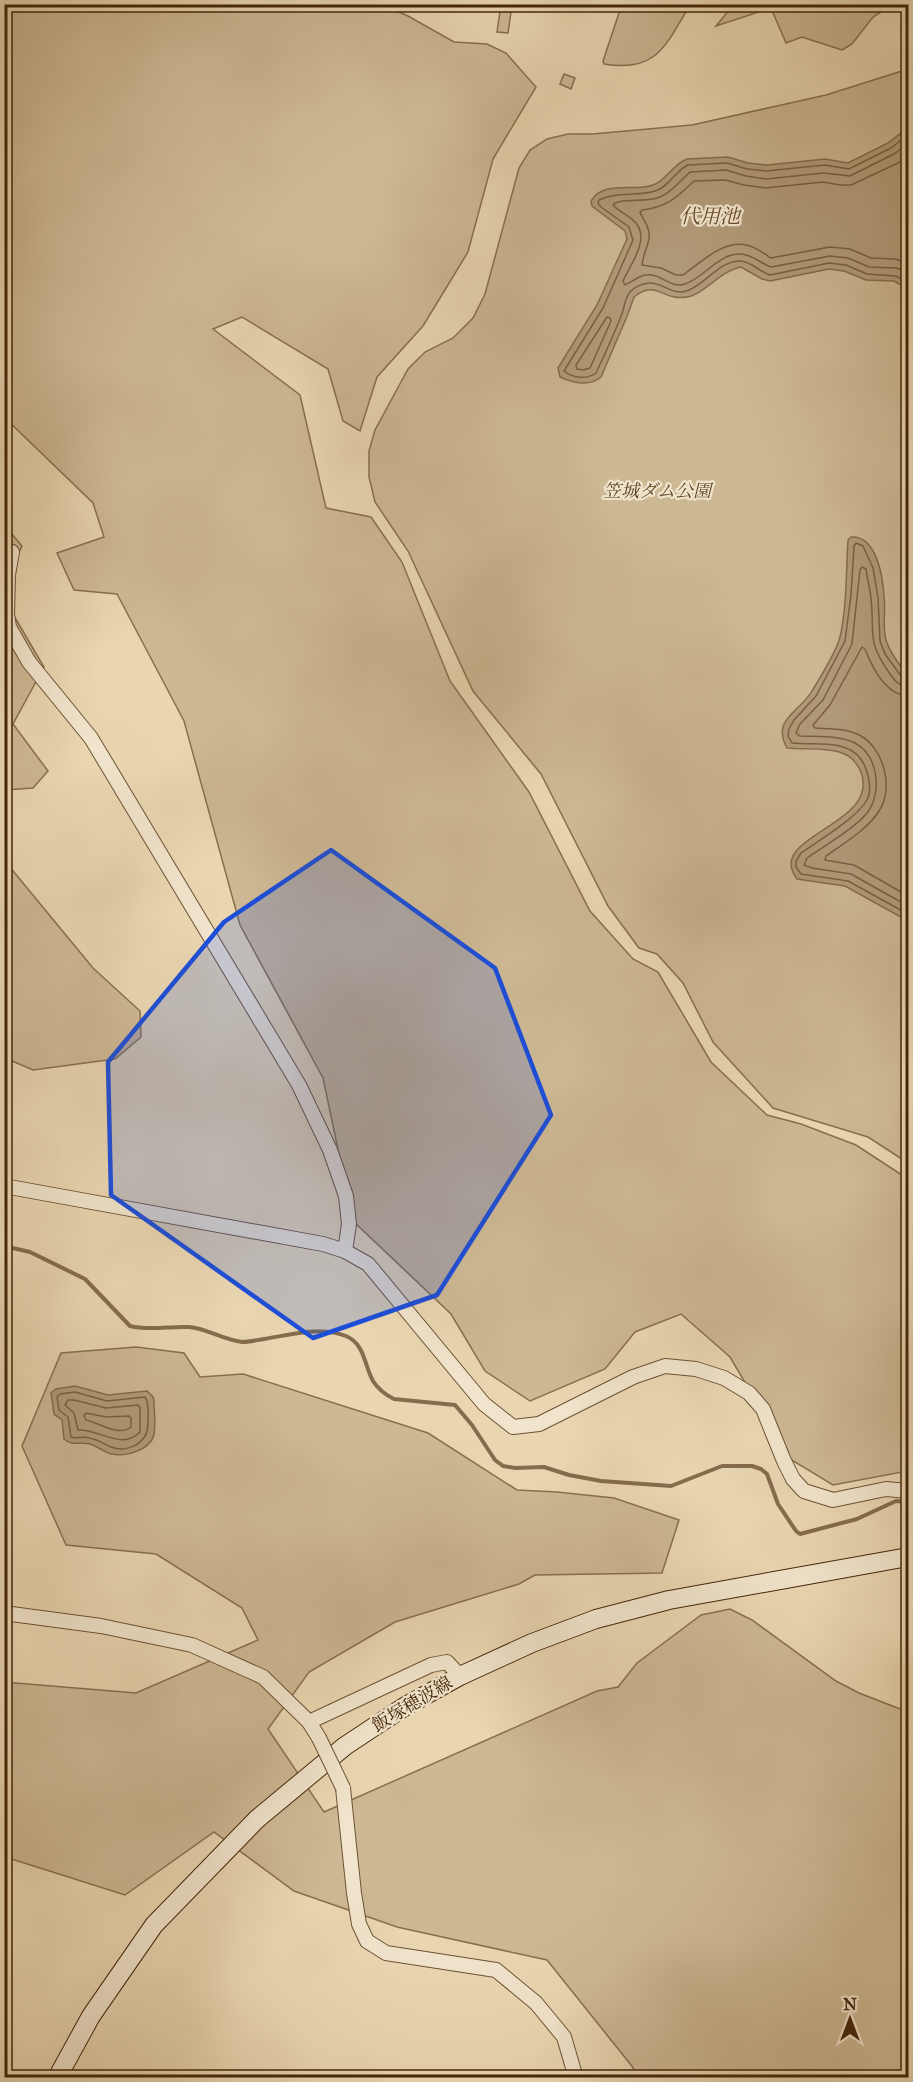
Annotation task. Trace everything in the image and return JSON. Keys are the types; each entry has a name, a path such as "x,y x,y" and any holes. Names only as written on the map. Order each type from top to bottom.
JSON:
{"main road":[{"name":"飯塚穂波線","path":"57,2078 91,2016 154,1925 257,1819 345,1746 404,1707 460,1676 532,1643 596,1619 669,1600 733,1587 909,1557"}],"street":[{"path":"12,552 8,575 9,627 29,662 92,738 299,1085 330,1150 346,1196 350,1224 345,1251"},
{"path":"4,1186 323,1244 345,1251 368,1264 484,1404 513,1427 538,1424 633,1377 665,1365 696,1369 724,1378 749,1393 763,1409 784,1461 793,1479 804,1491 833,1500 886,1489 909,1491"},
{"path":"4,1614 101,1626 192,1645 263,1677 309,1722 343,1788 354,1893 359,1924 367,1941 386,1953 496,1970 536,2003 564,2037 576,2078"},
{"path":"309,1722 431,1665 447,1662 460,1676"}],"highlighted area":[{"path":"331,850 495,968 551,1115 437,1295 313,1338 111,1195 108,1062 224,922"}],"green space":[{"path":"622,4 690,5 666,43 649,60 622,66 604,64 603,61"},
{"path":"734,4 892,5 873,17 852,44 842,50 802,37 786,43 771,8 716,26"},
{"path":"4,5 382,5 408,16 454,42 487,44 506,53 536,87 493,159 468,252 423,326 377,377 360,431 343,421 328,369 242,317 213,329 300,395 326,508 371,517 402,562 450,681 529,792 590,911 633,959 658,972 711,1062 767,1115 801,1124 856,1145 908,1179 908,1471 833,1485 790,1459 730,1357 681,1314 635,1332 605,1369 530,1401 485,1371 451,1314 353,1221 323,1078 240,925 184,721 117,594 74,590 57,553 104,537 93,503 5,418"},
{"path":"501,5 512,5 508,33 497,32"},
{"name":"笠城ダム公園","path":"908,69 908,1163 868,1137 773,1108 713,1042 683,983 657,954 639,948 608,906 541,774 473,691 408,551 375,502 369,477 369,451 375,430 408,369 425,352 453,338 473,318 485,294 519,168 530,150 547,139 568,134 593,134 692,125 826,95"},
{"path":"564,74 575,78 571,89 560,84"},
{"path":"5,526 22,546 5,581"},
{"path":"4,599 44,667 13,724 48,771 33,788 5,790"},
{"path":"4,860 93,968 140,1011 141,1037 115,1059 33,1070 5,1058"},
{"path":"136,1347 184,1353 200,1377 243,1374 428,1433 517,1490 614,1498 679,1520 662,1573 535,1575 519,1584 395,1622 309,1672 268,1729 324,1812 597,1691 618,1687 637,1663 701,1615 730,1609 752,1620 836,1681 859,1693 908,1712 908,2077 639,2077 547,1960 397,1927 294,1891 214,1832 125,1895 5,1857 4,1682 136,1693 258,1640 242,1608 156,1554 66,1545 22,1446 61,1353"}],"water":[{"name":"代用池","path":"908,111 908,289 894,281 866,280 844,271 829,269 770,281 741,267 733,269 699,292 687,297 671,296 648,290 634,297 601,377 591,382 581,383 560,377 558,368 597,305 627,239 625,231 592,206 591,201 596,195 611,189 653,185 687,159 728,157 748,163 767,165 825,159 848,163 888,143 901,133"},
{"path":"851,537 860,538 867,543 877,559 883,589 886,640 893,655 908,676 908,921 845,886 797,879 791,864 796,851 841,818 855,805 863,790 861,772 851,758 829,750 787,748 782,730 789,716 812,691 838,643 845,601 848,540"},
{"path":"75,1386 108,1395 147,1391 154,1401 155,1426 152,1440 137,1451 117,1455 90,1444 74,1443 64,1439 62,1420 54,1414 51,1393 56,1389"}],"waterway":[{"path":"4,1246 30,1252 85,1279 130,1326 195,1328 242,1342 316,1332 346,1336 361,1350 370,1375 382,1392 394,1399 455,1405 472,1425 495,1460 503,1466 544,1467 569,1475 601,1481 671,1486 722,1466 752,1466 767,1474 778,1504 800,1534 857,1519 896,1501 908,1502"}]}
